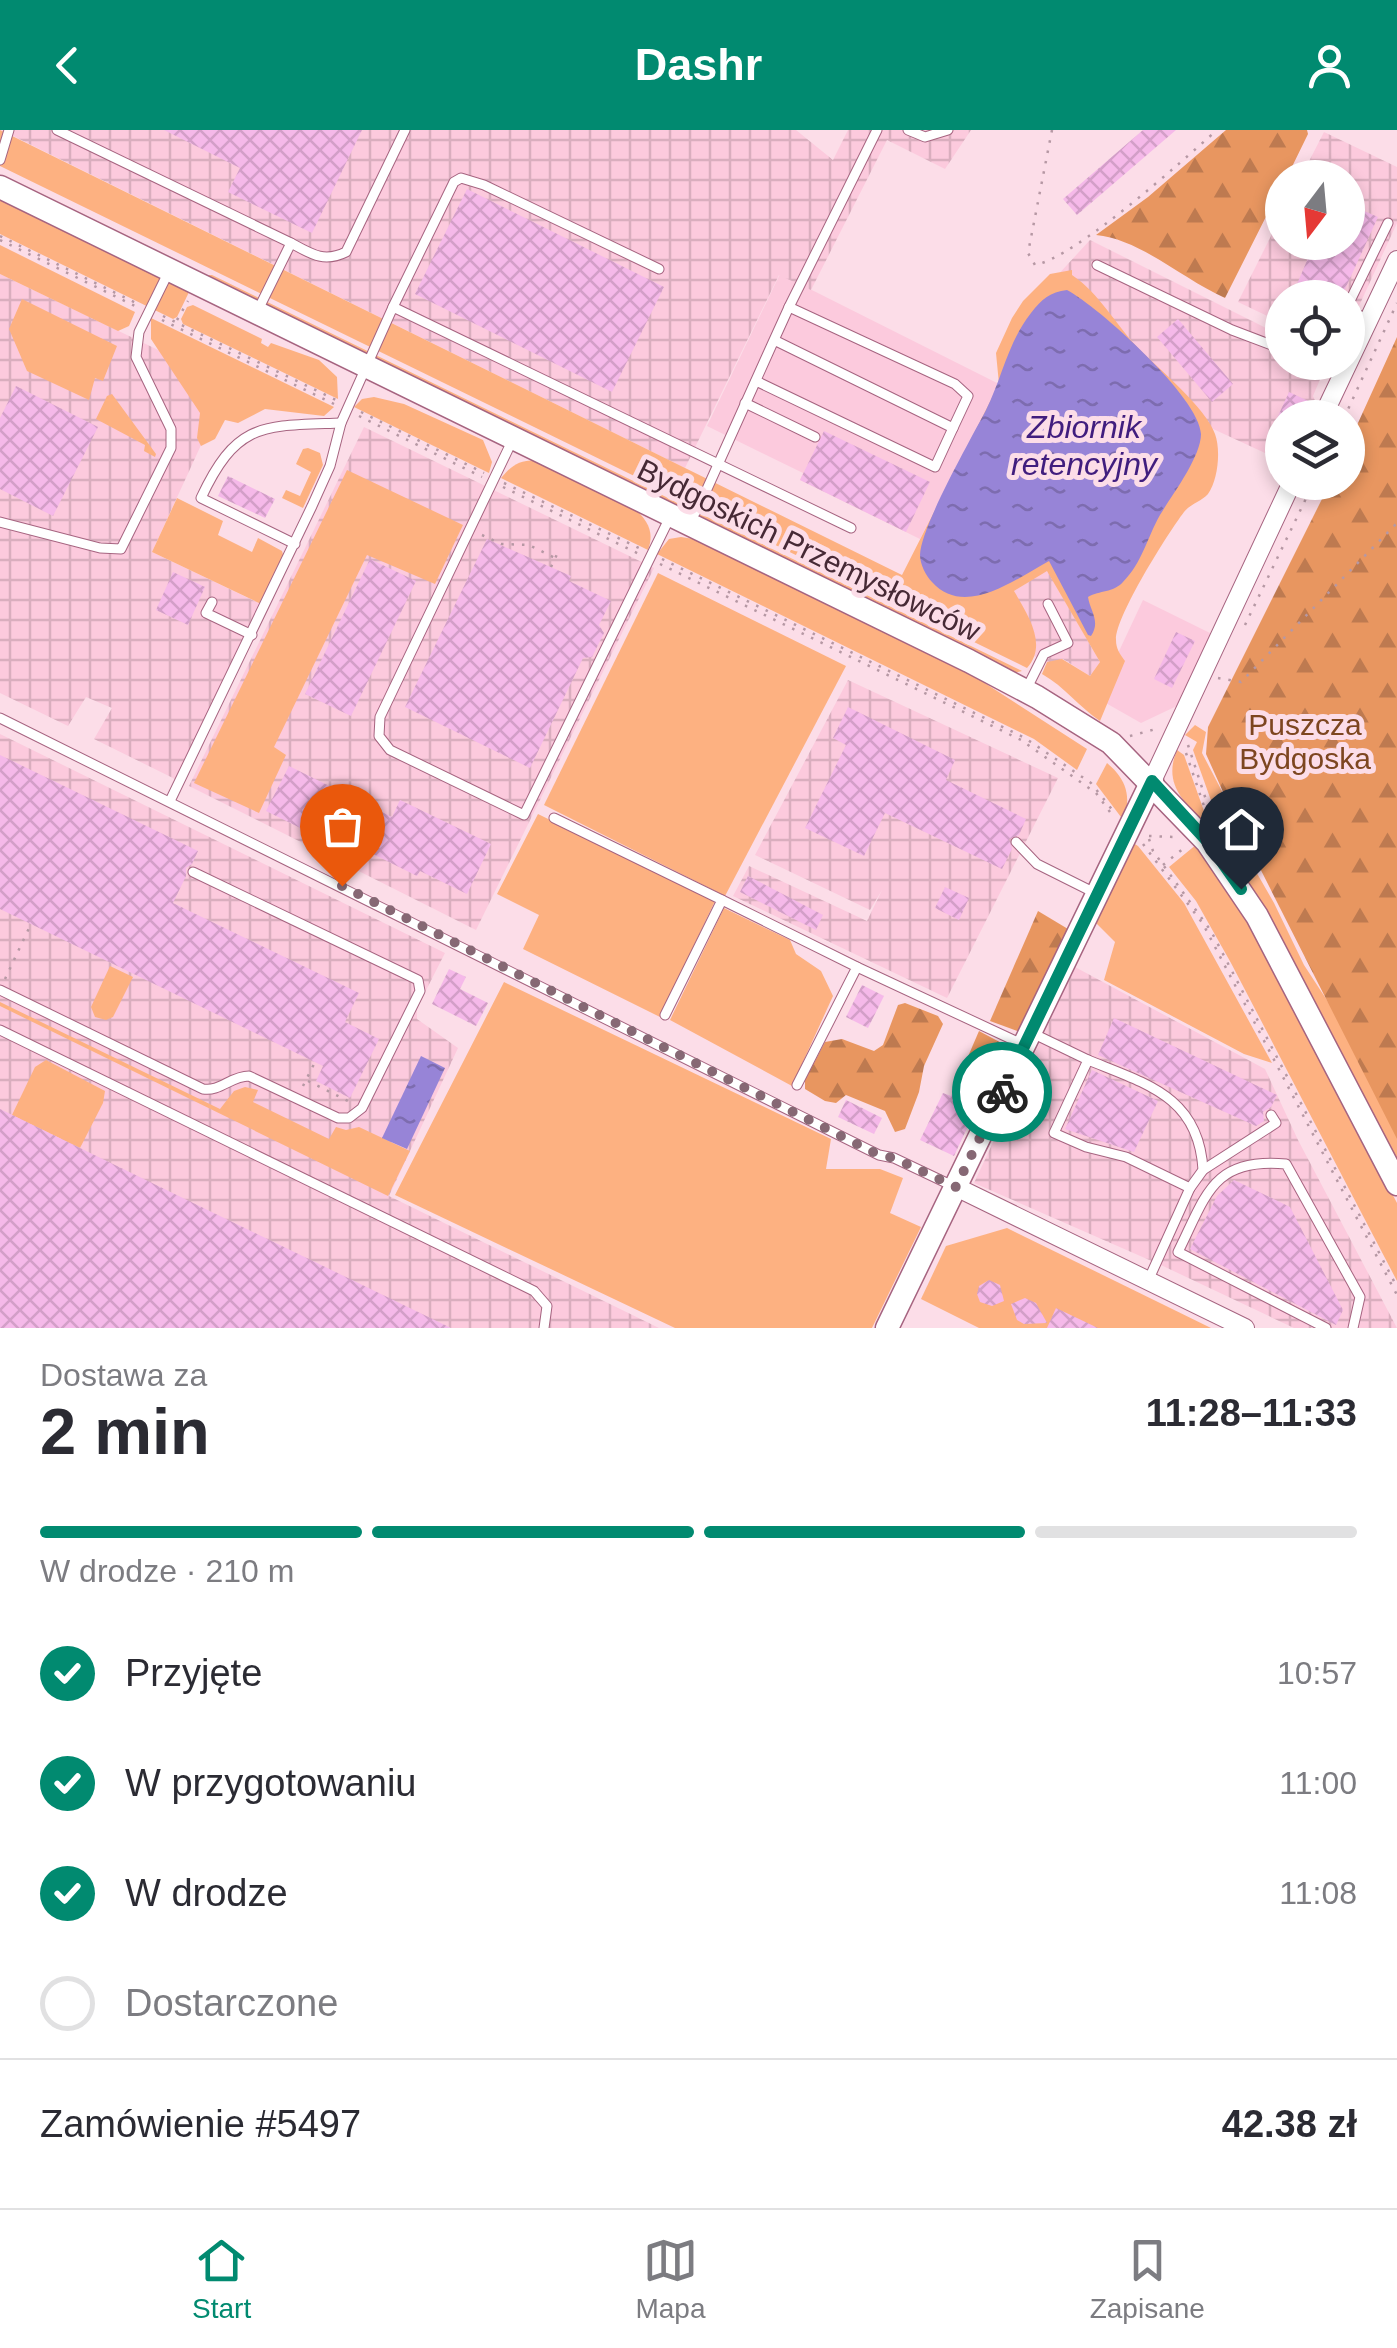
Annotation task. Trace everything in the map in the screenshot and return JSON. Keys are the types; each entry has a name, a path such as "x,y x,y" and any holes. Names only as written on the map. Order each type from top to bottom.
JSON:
{"street":[{"name":"Bydgoskich Przemysłowców","path":"0,187 1026,691 1111,743 1208,842 1249,902 1397,1184"},
{"path":"1365,328 1397,260"},
{"path":"888,1328 1283,500"},
{"path":"956,1187 1246,1328"}],"lane":[{"path":"0,160 9,130"},
{"path":"57,130 317,258 333,258 346,252 405,130"},
{"path":"513,439 380,717 379,736 390,750 524,815 650,556 678,521 698,509 790,306 878,130"},
{"path":"908,130 925,136 948,130"},
{"path":"170,801 295,544 330,466 341,423 454,182 462,178 484,185 659,269"},
{"path":"1361,280 1388,223"},
{"path":"256,314 291,242"},
{"path":"1097,265 1265,343"},
{"path":"0,522 100,548 121,549 170,448 171,429 136,357 139,332 169,271"},
{"path":"756,381 935,467 968,396 955,384 790,306"},
{"path":"393,307 851,528"},
{"path":"1365,318 1369,320"},
{"path":"774,340 953,428"},
{"path":"745,403 815,437"},
{"path":"295,544 201,498 223,458 241,439 262,428 341,423"},
{"path":"212,602 206,613 252,635"},
{"path":"1026,691 1044,654 1068,643 1048,604"},
{"path":"0,718 879,1155 956,1187"},
{"path":"554,818 858,967 1028,1039 1141,1081 1180,1108 1198,1134 1203,1170"},
{"path":"1016,842 1036,864 1098,894"},
{"path":"0,990 203,1089 216,1089 249,1076 338,1118 355,1116 420,991 418,980 193,872"},
{"path":"665,1014 722,900"},
{"path":"797,1085 858,967"},
{"path":"0,1030 534,1292 546,1306 544,1328"},
{"path":"1088,1060 1054,1133 1086,1148 1126,1158 1190,1188"},
{"path":"1148,1280 1190,1188 1203,1170 1276,1123 1272,1115"},
{"path":"1326,1328 1178,1252 1214,1182 1226,1171 1271,1162 1286,1164 1360,1297 1352,1328"}],"path":[{"path":"1044,130 1052,132 1028,253 1035,264 1052,262 1217,130"},
{"path":"0,238 1021,740 1096,792 1121,828 1148,836 1152,851 1211,932 1397,1287"},
{"path":"1352,400 1397,303"},
{"path":"1243,629 1305,500"},
{"path":"1202,672 1241,682 1397,522"},
{"path":"470,529 500,544 529,545 555,558"},
{"path":"551,567 560,548"},
{"path":"1186,753 1188,744"},
{"path":"1129,829 1203,924 1397,1295"},
{"path":"0,990 31,924"},
{"path":"306,1080 351,1102"}],"shaded area":[{"path":"0,130 902,575 999,384 996,353 1012,318 1050,274 1072,270 1072,275 1099,300 1139,349 1202,413 1217,441 1214,481 1208,494 1176,523 1124,613 1116,640 1125,661 1100,721 1042,674 1047,662 1062,659 1090,676 1100,662 1047,571 1014,591 1036,640 1036,650 1027,668 0,166"},
{"path":"1,130 796,130 833,160 848,130 971,130 945,169 887,140 811,290 779,275 685,468"},
{"path":"1324,132 1397,167 1397,223 1365,293 1365,280 1265,280 1265,315 1238,302 1265,248 1265,260 1365,260 1365,160 1310,160"},
{"path":"0,198 190,290 177,317 173,319 0,234"},
{"path":"1090,240 1265,328 1265,380 1320,380 1315,400 1265,400 1265,453 1211,428 1083,288 1055,278"},
{"path":"0,245 135,312 129,326 118,331 0,274"},
{"path":"0,274 229,384 152,552 269,608 177,780 94,739 112,708 86,697 68,726 0,693"},
{"path":"780,274 999,384 920,539 800,480 803,473 707,426"},
{"path":"209,275 1022,671 1014,673 207,280"},
{"path":"22,299 117,346 103,381 95,378 89,400 27,371 9,329"},
{"path":"193,305 262,339 261,343 268,347 271,343 319,360 337,377 338,399 183,324 181,319 187,307"},
{"path":"151,318 334,407 324,416 265,409 238,423 225,420 215,439 201,446 197,438 200,413 151,339"},
{"path":"112,394 155,457 144,451 145,445 96,419 107,396"},
{"path":"374,397 404,404 483,440 492,462 489,473 354,407 362,399"},
{"path":"364,427 654,568 476,930 189,786"},
{"path":"303,449 320,453 323,465 303,508 282,498 286,490 300,496 311,472 296,464"},
{"path":"535,460 633,507 648,526 648,550 501,478 516,464"},
{"path":"347,470 463,525 435,584 367,555 274,747 286,755 259,813 194,783"},
{"path":"177,498 223,521 218,535 252,552 258,538 282,551 284,558 261,604 152,552"},
{"path":"669,539 700,540 963,669 1087,749 1077,770 1034,739 657,554"},
{"path":"1047,570 1100,662 1090,676 1063,659 1049,663 1034,656 1014,591"},
{"path":"658,573 846,666 725,896 544,805"},
{"path":"1143,600 1212,634 1181,704 1141,723 1097,698"},
{"path":"848,680 1058,778 947,998 733,896 749,866 867,921 882,890 870,910 755,855"},
{"path":"1195,725 1206,732 1202,753 1224,795 1235,835 1304,965 1377,1077 1397,1115 1397,1166 1210,832 1215,828 1213,806 1193,750 1197,742 1185,735"},
{"path":"0,734 445,953 417,1008 417,1019 458,1048 389,1196 659,1328 0,1328"},
{"path":"1177,750 1184,755 1204,811 1201,820 1173,780"},
{"path":"1107,763 1126,789 1124,821 1096,784"},
{"path":"538,814 715,901 660,1017 523,949 539,915 497,894"},
{"path":"1130,841 1184,903 1272,1063 1244,1054 1104,980 1115,942 1095,922"},
{"path":"1197,844 1260,941 1397,1203 1397,1281 1231,963 1196,901 1169,867"},
{"path":"724,908 790,940 796,954 821,971 833,996 792,1086 670,1020"},
{"path":"110,966 133,977 113,1017 106,1020 95,1017 91,1007"},
{"path":"1075,967 1265,1069 1397,1328 1294,1328 974,1183"},
{"path":"504,982 831,1139 826,1169 880,1169 903,1178 890,1213 921,1227 872,1328 675,1328 395,1195"},
{"path":"0,1002 220,1109 234,1091 245,1087 258,1090 253,1102 329,1139 336,1127 359,1127 410,1151 388,1196 0,1006"},
{"path":"46,1060 105,1091 80,1148 12,1115 35,1067"},
{"path":"1007,1228 1211,1328 979,1328 921,1299 946,1246"}],"green space":[{"path":"1226,130 1307,130 1295,160 1265,160 1265,219 1225,298 1129,244 1096,235 1148,197"},
{"name":"Puszcza Bydgoska","path":"1397,337 1397,1139 1206,754 1208,727 1322,500 1365,500 1365,408"},
{"path":"1038,911 1068,929 1020,1032 990,1021"},
{"path":"905,1003 938,1016 943,1024 924,1066 905,1129 895,1132 885,1111 846,1095 836,1103 805,1089 805,1080 825,1042 842,1039 874,1051 883,1045 898,1005"},
{"path":"979,1031 1009,1047 987,1097 957,1082"}],"water":[{"name":"Zbiornik retencyjny","path":"1067,290 1123,334 1167,377 1196,418 1201,434 1191,464 1130,575 1119,586 1088,597 1095,621 1091,636 1049,561 991,592 960,597 932,582 920,555 937,504 986,410 1017,336 1043,300"},
{"path":"421,1056 445,1068 407,1149 382,1138"}],"building":[{"path":"164,130 362,130 312,233 228,192 240,168"},
{"path":"1143,130 1176,130 1077,215 1063,199"},
{"path":"467,189 664,287 612,392 415,294"},
{"path":"1365,211 1378,217 1365,245"},
{"path":"1307,260 1358,260 1349,280 1299,280"},
{"path":"1178,319 1233,384 1212,402 1157,337"},
{"path":"16,386 98,427 53,516 0,489 0,418"},
{"path":"1289,392 1306,400 1285,400"},
{"path":"824,431 930,482 906,532 800,480"},
{"path":"228,476 275,499 265,518 218,496"},
{"path":"487,539 571,576 569,581 611,601 599,625 604,633 592,657 583,658 530,768 405,707"},
{"path":"370,559 416,581 351,716 305,694"},
{"path":"173,572 205,587 188,625 156,610"},
{"path":"1176,632 1195,641 1172,688 1154,679"},
{"path":"848,707 955,760 946,780 1026,819 1019,835 1009,839 1012,849 1002,869 885,813 864,856 805,828 846,745 833,738"},
{"path":"0,755 198,851 186,868 173,903 359,993 345,1022 379,1039 350,1098 316,1081 323,1066 0,909"},
{"path":"289,766 392,817 400,800 491,844 467,894 420,871 417,876 357,846 353,854 266,811"},
{"path":"748,876 823,915 816,930 740,892"},
{"path":"945,887 969,898 959,920 935,908"},
{"path":"449,969 466,977 460,989 488,1003 476,1026 432,1004"},
{"path":"862,985 884,996 868,1028 846,1017"},
{"path":"1114,1018 1277,1095 1263,1112 1264,1121 1256,1126 1098,1055"},
{"path":"1092,1070 1158,1101 1134,1152 1065,1129"},
{"path":"955,1087 973,1096 969,1105 976,1109 954,1156 920,1140 943,1093 951,1096"},
{"path":"846,1100 882,1118 874,1134 838,1117"},
{"path":"0,1109 80,1148 451,1328 0,1328"},
{"path":"1234,1180 1290,1207 1343,1310 1336,1325 1190,1249 1217,1196"},
{"path":"989,1280 1000,1285 1004,1301 992,1306 980,1302 977,1294 979,1286"},
{"path":"1025,1298 1036,1303 1047,1323 1024,1324 1017,1320 1011,1304"},
{"path":"1056,1308 1098,1328 1047,1328"}],"way so far":[{"path":"342,886 879,1155 956,1187 1002,1092"}],"route":[{"path":"1002,1092 1152,781 1208,842 1241,889"}]}
